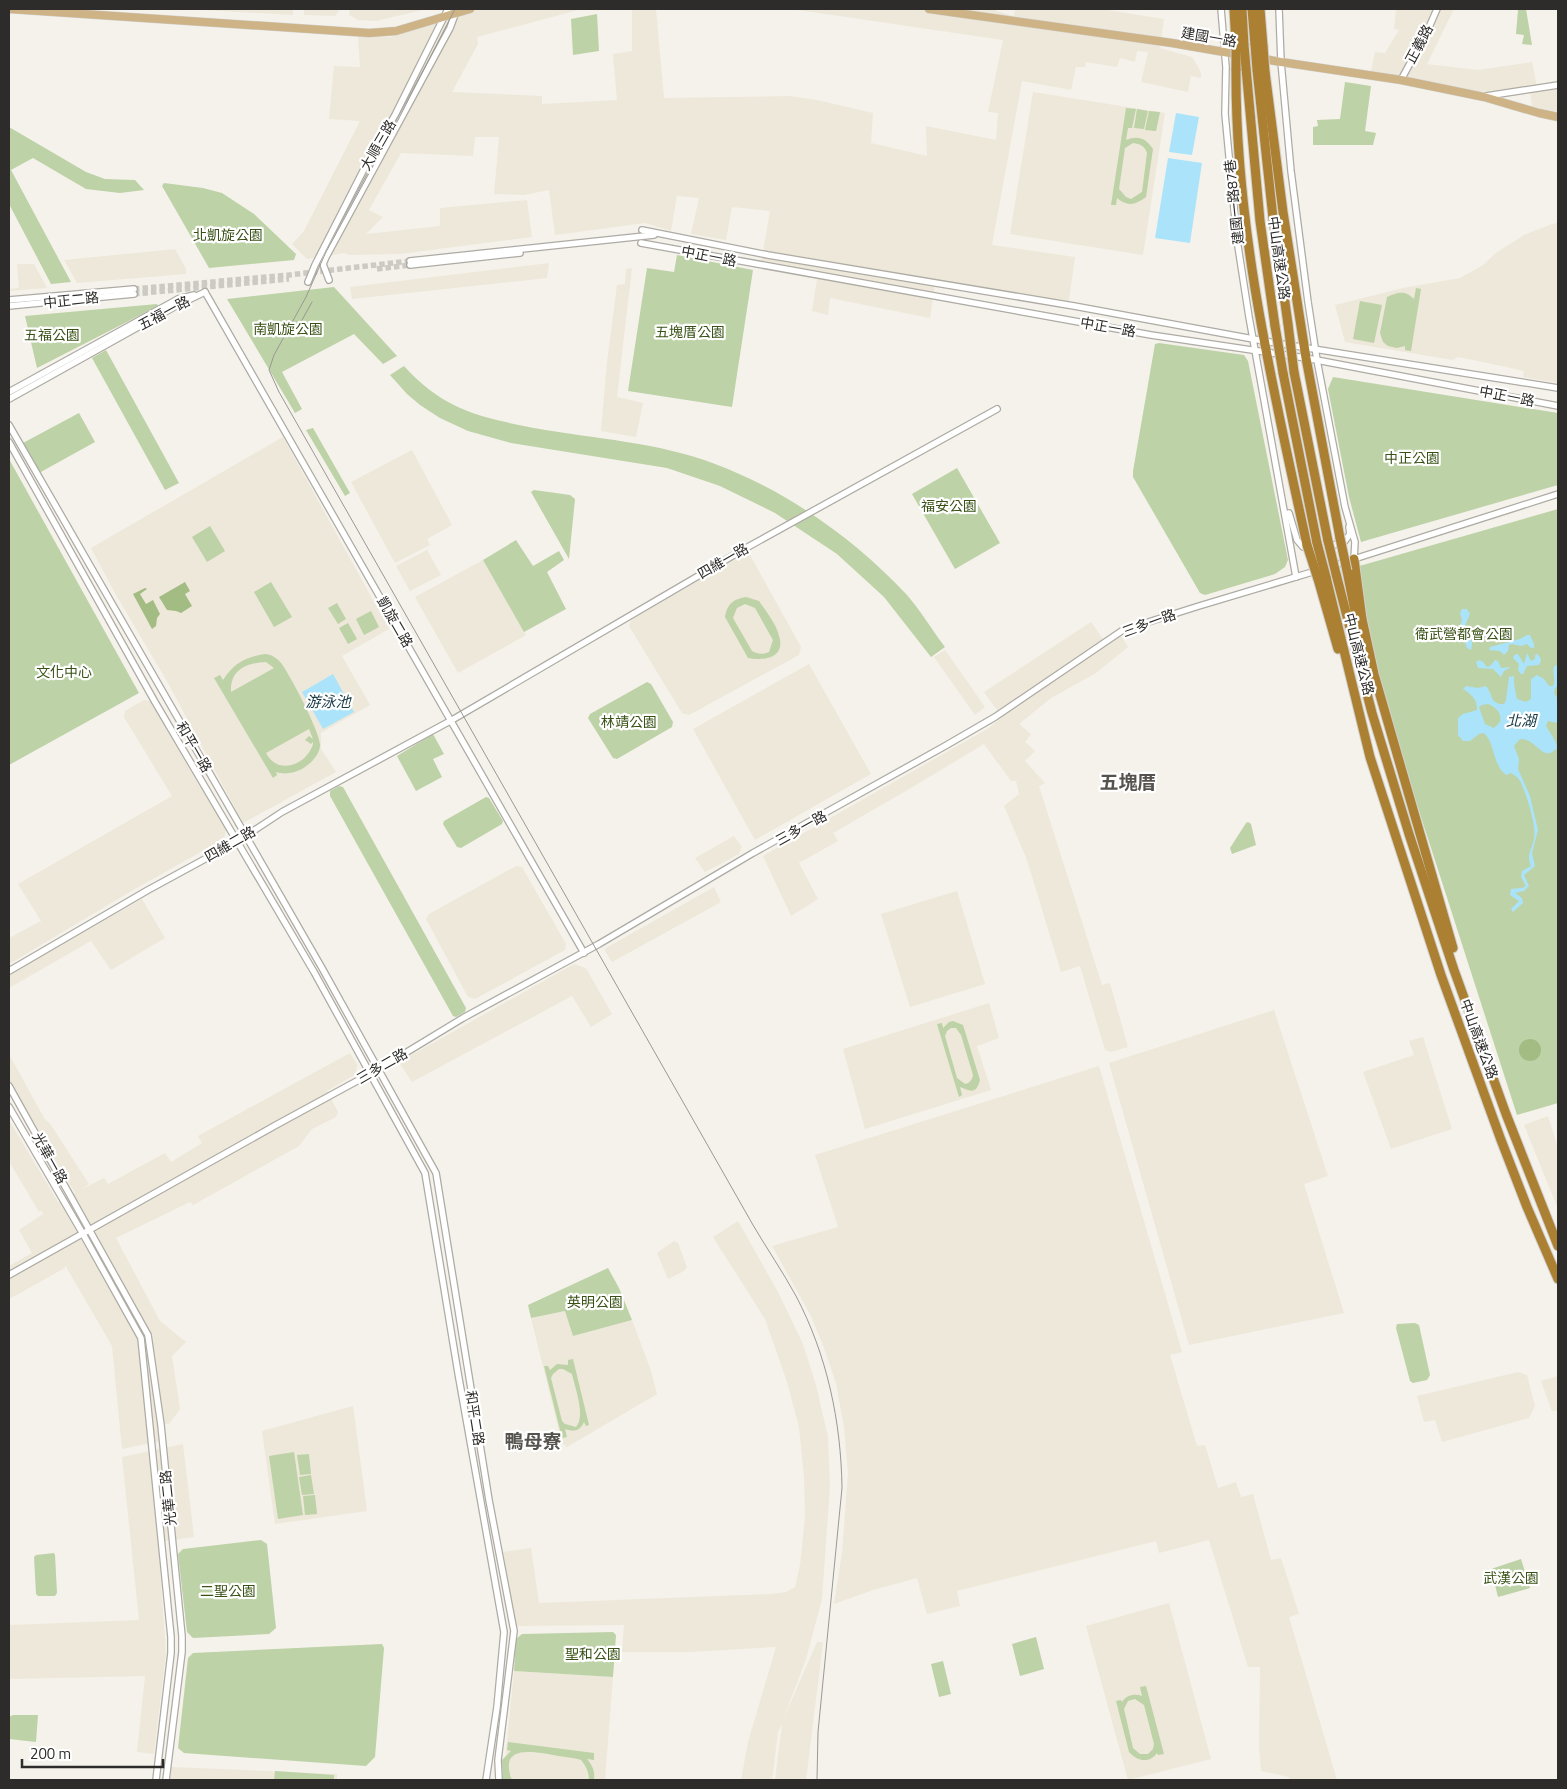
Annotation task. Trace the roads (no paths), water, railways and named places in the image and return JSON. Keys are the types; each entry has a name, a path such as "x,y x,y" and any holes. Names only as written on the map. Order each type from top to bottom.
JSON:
{"highway":[{"path":"1234,9 1240,45 1236,68 1236,108 1244,216 1266,352 1308,544 1322,578"},
{"name":"中山高速公路","path":"1242,9 1240,45 1246,68 1260,221 1283,373 1317,543 1322,578 1370,757 1441,975 1501,1140 1558,1278"},
{"path":"1252,9 1259,46"},
{"path":"1260,9 1259,46 1261,71 1304,347 1362,651 1409,834"},
{"name":"中山高速公路","path":"1261,71 1273,218 1294,372 1336,574 1372,713 1409,834 1473,1023 1514,1136 1558,1246"},
{"path":"1354,559 1362,619 1374,674 1473,1023"}],"main road":[{"path":"9,9 369,33 396,31 446,12 470,9"},
{"name":"建國一路","path":"929,9 1172,43 1401,80 1484,97 1558,117"}],"street":[{"name":"建國一路87巷","path":"1220,9 1225,53 1225,114 1237,240 1278,473"},
{"path":"1279,9 1281,62 1292,180 1315,349 1346,506 1355,542 1354,559"},
{"name":"正義路","path":"1401,80 1437,9"},
{"name":"大順三路","path":"329,280 323,264 326,257 450,28 456,11"},
{"name":"大順三路","path":"308,282 363,171 396,114 446,12"},
{"path":"1484,97 1558,85"},
{"name":"中正一路","path":"642,230 768,255 1082,307 1264,341 1558,388"},
{"name":"中正一路","path":"658,246 642,240 410,263 661,234"},
{"name":"中正一路","path":"641,243 1142,333 1306,358 1558,406"},
{"name":"中正二路","path":"9,300 134,291 9,306"},
{"name":"五福一路","path":"9,392 178,299 205,292"},
{"name":"五福一路","path":"9,399 174,307 205,292"},
{"name":"凱旋二路","path":"205,292 584,953"},
{"name":"四維一路","path":"452,720 750,546 997,409"},
{"name":"和平一路","path":"9,425 379,1069"},
{"name":"和平一路","path":"9,442 154,702 238,841 371,1073"},
{"path":"1278,473 1297,540 1303,547 1314,550 1344,542 1350,534 1346,506"},
{"path":"1278,473 1296,577"},
{"name":"三多一路","path":"753,853 835,809 995,717 1123,630 1558,494"},
{"name":"四維二路","path":"9,971 148,890 246,837 306,798 452,720"},
{"name":"三多二路","path":"9,1276 379,1069 463,1018 584,953 753,853"},
{"name":"和平二路","path":"379,1069 436,1173 489,1500 514,1631 498,1760 499,1780"},
{"name":"和平二路","path":"371,1073 425,1173 504,1632 497,1707 486,1780"},
{"name":"光華一路","path":"9,1086 90,1230"},
{"name":"光華一路","path":"9,1107 83,1234"},
{"name":"光華二路","path":"90,1230 142,1322 149,1340 160,1425 182,1636 182,1652 166,1780"},
{"name":"光華二路","path":"83,1234 135,1326 142,1344 172,1644 156,1780"},
{"path":"497,1707 505,1708"}],"water":[{"path":"1176,113 1199,117 1192,155 1169,152"},
{"path":"1168,158 1202,163 1190,243 1155,238"},
{"path":"1462,609 1467,609 1470,614 1464,628 1471,638 1471,650 1467,648 1464,639 1458,637 1455,633 1461,622 1460,613"},
{"path":"1530,635 1534,648 1527,644 1521,646 1512,644 1509,645 1508,651 1504,655 1500,651 1489,650 1490,647 1520,639"},
{"path":"1527,653 1531,661 1535,659 1537,654 1541,661 1539,665 1527,666 1523,674 1521,674 1518,670 1519,664 1513,658 1514,655 1518,654 1524,664"},
{"path":"1479,660 1487,667 1495,660 1498,661 1501,668 1511,667 1504,671 1501,677 1493,669 1478,668 1476,662"},
{"name":"北湖","path":"1558,665 1558,686 1555,688 1554,693 1558,699 1558,723 1548,721 1546,726 1557,748 1547,753 1531,742 1520,739 1514,746 1519,759 1518,769 1530,796 1538,830 1532,853 1535,866 1524,875 1529,886 1524,891 1515,893 1522,898 1523,903 1513,912 1511,909 1519,901 1510,895 1511,889 1526,886 1521,877 1522,871 1531,866 1529,855 1535,834 1530,810 1520,781 1511,773 1506,775 1502,771 1488,738 1484,733 1479,734 1470,741 1463,741 1458,735 1458,718 1463,714 1477,710 1473,698 1463,689 1466,686 1478,688 1486,686 1496,703 1504,704 1509,677 1514,676 1517,699 1526,702 1531,699 1531,679 1537,675 1544,679 1549,686 1553,686 1554,666","holes":["1491,705 1498,711 1500,716 1500,722 1494,728 1485,724 1479,707"]},
{"name":"游泳池","path":"333,674 354,712 323,729 302,692"}],"tunnel":[{"path":"134,289 289,275 410,261"},
{"path":"377,269 410,265"},
{"path":"134,294 289,279"}],"tram line":[{"path":"455,9 398,120 326,252 306,297 274,355 269,370 279,392 753,1225 791,1287 816,1341 824,1365 835,1413 839,1438 842,1488 818,1732 817,1780"},
{"path":"287,337 297,329 312,302"}],"district":[{"name":"五塊厝","path":"1128,782"},
{"name":"鴨母寮","path":"533,1441"}],"park label":[{"name":"北凱旋公園","path":"228,235"},
{"name":"南凱旋公園","path":"288,329"},
{"name":"五塊厝公園","path":"690,332"},
{"name":"五福公園","path":"52,335"},
{"name":"中正公園","path":"1412,458"},
{"name":"福安公園","path":"949,506"},
{"name":"衛武營都會公園","path":"1464,634"},
{"name":"文化中心","path":"64,672"},
{"name":"林靖公園","path":"629,722"},
{"name":"英明公園","path":"595,1302"},
{"name":"武漢公園","path":"1511,1578"},
{"name":"二聖公園","path":"228,1591"},
{"name":"聖和公園","path":"593,1654"}]}
